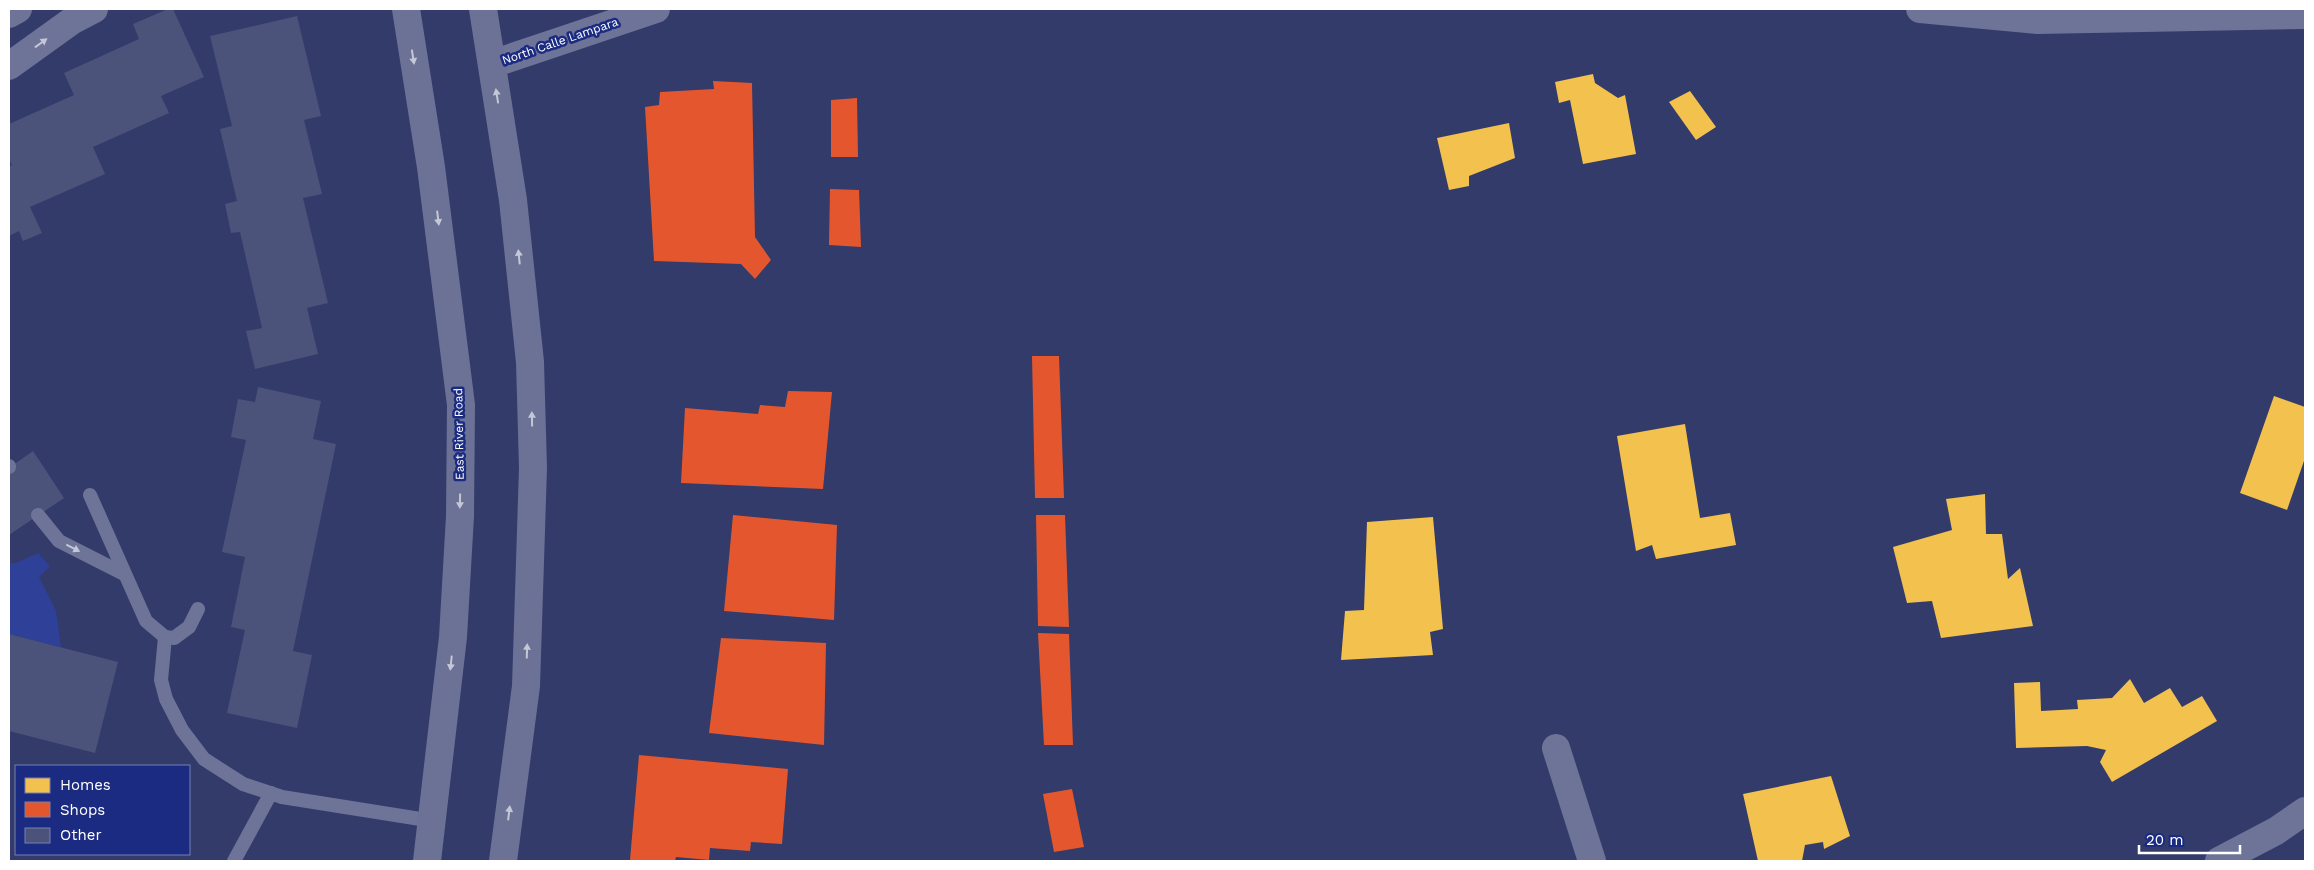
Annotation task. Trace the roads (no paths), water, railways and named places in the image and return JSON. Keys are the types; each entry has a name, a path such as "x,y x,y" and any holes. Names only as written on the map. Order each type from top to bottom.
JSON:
{"main road":[{"name":"East River Road","path":"406,9 431,167 461,405 460,516 453,637 427,861"},
{"path":"483,9 513,200 530,362 533,468 526,686 503,861"}],"street":[{"path":"9,14 18,9"},
{"path":"9,66 73,20 94,9"},
{"path":"1920,9 2038,20 2305,15"},
{"name":"North Calle Lampara","path":"492,64 650,10"},
{"path":"1556,748 1592,861"},
{"path":"2219,861 2276,830 2305,811"}],"lane":[{"path":"90,494 146,621 165,637 174,638 189,627 198,609"},
{"path":"38,515 59,541 124,574"},
{"path":"165,637 161,680 166,699 182,730 204,759 242,784 282,797 433,821"},
{"path":"234,861 271,793"}]}
